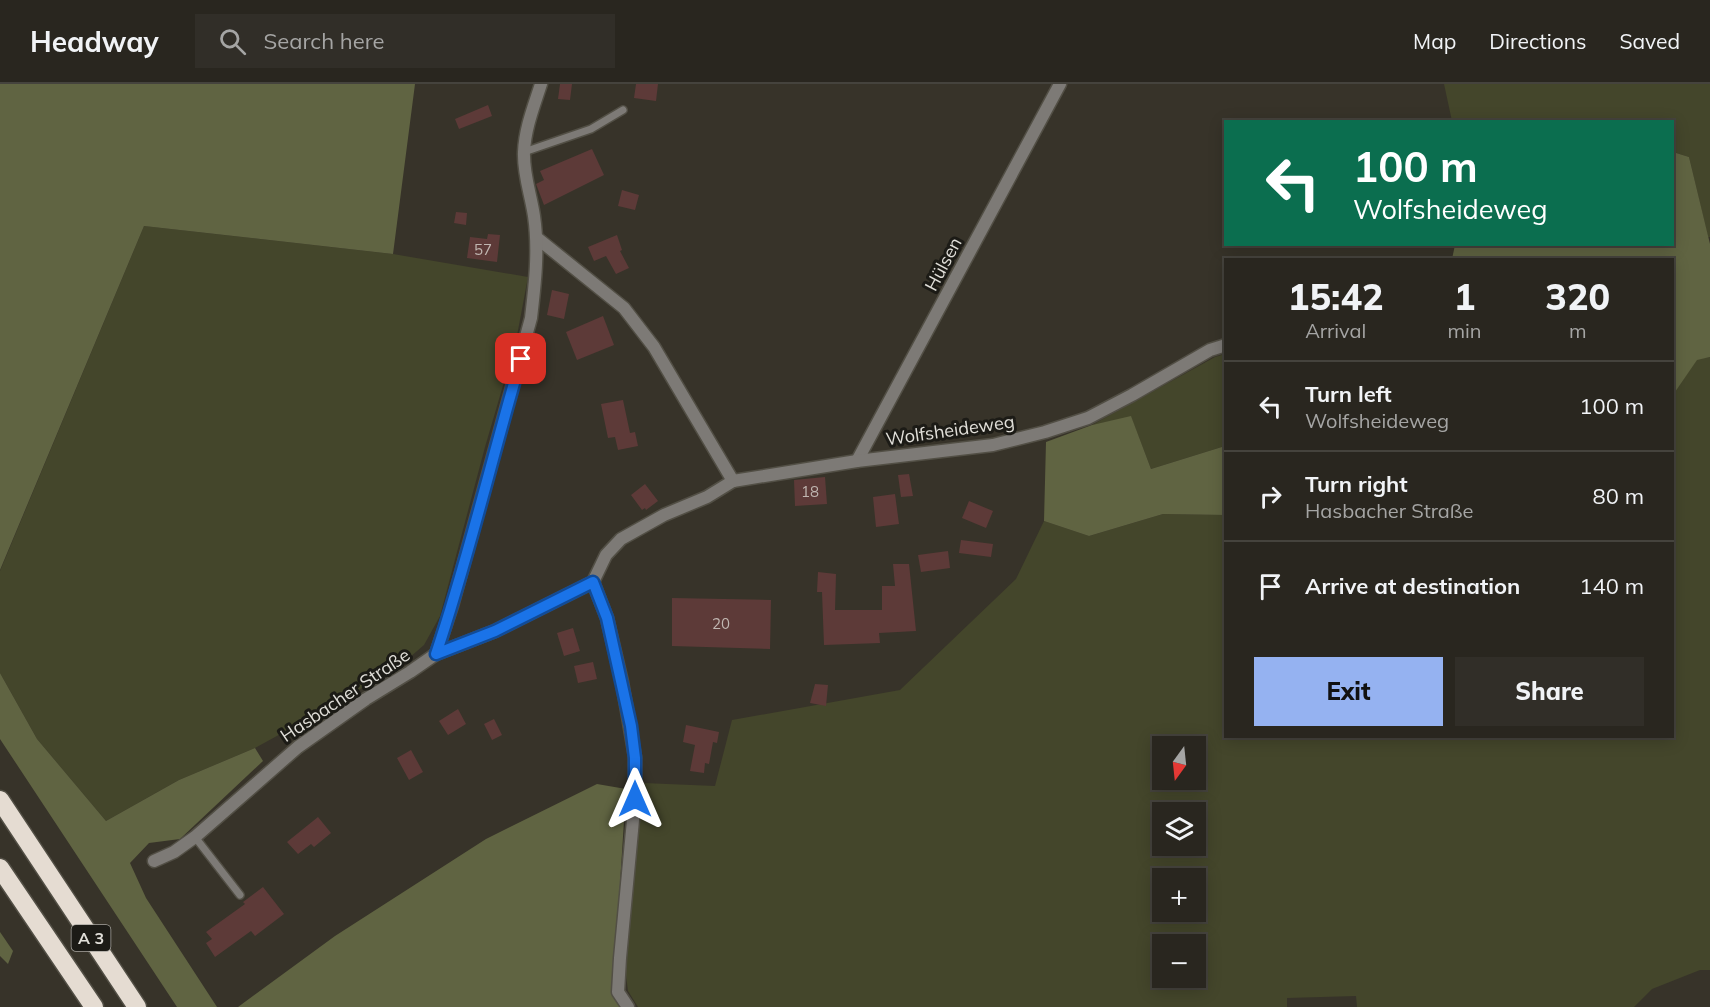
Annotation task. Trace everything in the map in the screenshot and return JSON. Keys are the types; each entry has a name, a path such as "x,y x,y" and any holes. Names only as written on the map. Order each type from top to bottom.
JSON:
{"highway":[{"name":"A 3","path":"0,800 137,1007"},
{"name":"A 3","path":"0,868 94,1007"}],"street":[{"name":"Hasbacher Straße","path":"154,861 174,852 195,837 298,747 366,699 436,654 452,606 531,318 536,279 537,238 524,152 526,132 541,84"},
{"name":"Hülsen","path":"857,461 1060,84"},
{"path":"537,238 624,308 654,347 733,481"},
{"name":"Wolfsheideweg","path":"593,582 606,555 621,539 664,515 707,497 733,481 857,461 993,445 1068,425 1112,406 1210,350 1224,346"},
{"path":"436,654 495,631 593,582 607,618 622,682 635,758 635,799 618,992 628,1007"}],"lane":[{"path":"524,152 591,129 624,110"},
{"path":"195,837 240,895"}],"green space":[{"path":"0,84 415,84 393,254 144,226 0,570"},
{"path":"1444,84 1710,84 1710,237 1708,237 1689,157 1674,152 1674,120 1452,120"},
{"path":"1674,152 1689,157 1710,244 1710,357 1697,360 1674,394 1674,258 1452,258 1455,246 1674,246"},
{"path":"144,226 393,254 528,277 516,341 440,616 424,645 402,664 335,704 255,748 179,780 106,821 37,739 0,673 0,571"},
{"path":"1224,354 1224,446 1151,469 1131,417 1092,425 1215,357"},
{"path":"1710,357 1710,970 1700,970 1652,989 1634,1007 1357,1007 1356,996 1287,998 1287,1007 638,1007 628,991 624,959 643,783 715,786 732,720 900,690 1016,579 1044,521 1089,536 1163,514 1224,515 1224,738 1674,738 1674,394 1697,359"},
{"path":"1131,416 1151,469 1224,446 1224,515 1163,514 1089,536 1044,521 1046,442 1092,425"},
{"path":"0,673 37,739 106,821 179,780 255,748 263,761 180,839 149,843 130,863 146,898 217,1007 177,1007 0,739"},
{"path":"597,784 626,789 614,980 620,1007 238,1007 335,936 486,839"},
{"path":"0,932 13,951 8,964 0,956"}],"building":[{"path":"560,84 572,84 570,100 558,99"},
{"path":"636,84 658,84 656,101 634,98"},
{"path":"488,105 492,116 459,129 455,119"},
{"path":"592,149 604,175 544,205 536,184 544,180 540,171"},
{"path":"622,190 639,195 635,210 618,206"},
{"path":"456,212 467,213 466,225 454,223"},
{"path":"488,234 500,235 497,262 467,258 470,237 487,239"},
{"path":"617,235 622,250 620,251 629,268 616,274 606,256 594,261 588,247"},
{"path":"552,290 569,294 564,319 547,315"},
{"path":"603,316 614,345 577,360 566,332"},
{"path":"623,400 630,433 635,432 638,446 618,450 615,437 608,438 601,404"},
{"path":"909,474 913,496 901,497 898,475"},
{"path":"825,477 827,504 795,506 794,480"},
{"path":"645,484 658,501 646,510 645,508 642,510 631,495"},
{"path":"895,494 899,524 876,527 873,497"},
{"path":"969,501 993,511 986,528 962,518"},
{"path":"961,540 993,544 991,557 959,553"},
{"path":"948,551 950,568 921,572 918,555"},
{"path":"893,564 909,564 916,631 879,633 880,643 824,645 822,592 817,592 818,572 836,574 835,610 882,610 882,586 895,586"},
{"path":"672,598 771,600 770,649 672,646"},
{"path":"573,628 580,651 564,656 557,633"},
{"path":"593,662 597,679 578,683 574,666"},
{"path":"815,684 828,685 826,706 810,703"},
{"path":"458,709 466,724 448,735 439,721"},
{"path":"494,719 502,735 492,740 484,724"},
{"path":"686,725 719,732 717,743 713,742 709,764 705,763 704,773 690,771 695,745 683,742"},
{"path":"411,750 423,772 409,780 397,758"},
{"path":"318,817 331,833 314,847 311,844 298,854 287,842"},
{"path":"263,887 284,914 255,936 251,931 215,957 206,943 212,939 206,932 245,904 243,902"}],"route":[{"path":"521,359 452,606 436,654 495,631 593,582 607,618 631,726 635,758 635,799"}]}
